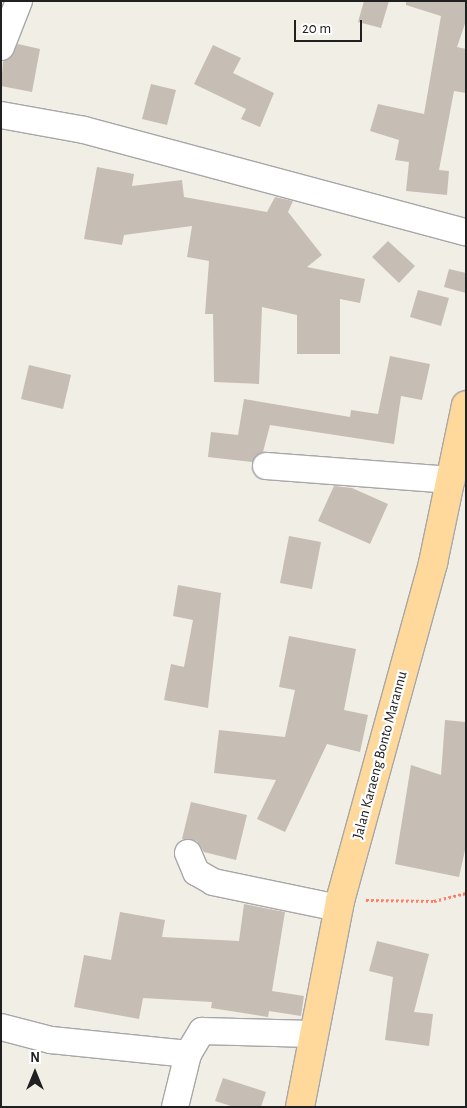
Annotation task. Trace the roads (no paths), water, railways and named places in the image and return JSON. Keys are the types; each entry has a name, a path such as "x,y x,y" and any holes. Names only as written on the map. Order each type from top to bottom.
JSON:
{"main road":[{"name":"Jalan Karaeng Bonto Marannu","path":"300,1107 312,1034 339,904 451,480 466,405"}],"street":[{"path":"1,47 20,1"},
{"path":"1,115 84,130 466,232"},
{"path":"266,466 451,480"},
{"path":"188,854 196,872 213,882 339,904"},
{"path":"1,1027 51,1040 188,1054"},
{"path":"175,1107 188,1054 202,1031 312,1034"}]}
